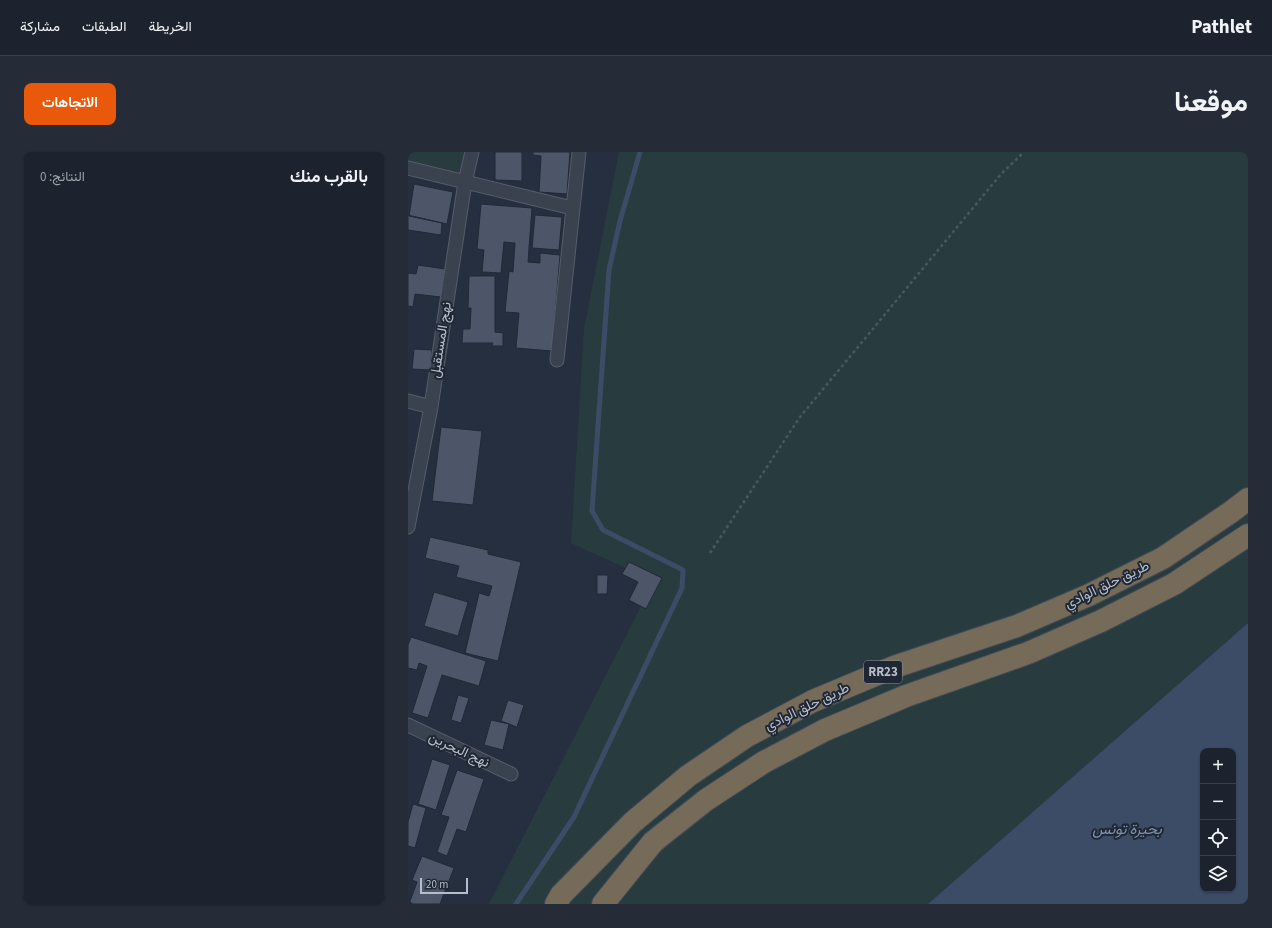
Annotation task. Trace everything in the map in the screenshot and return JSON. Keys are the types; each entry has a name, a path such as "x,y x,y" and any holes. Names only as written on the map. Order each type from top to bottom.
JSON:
{"highway":[{"name":"طريق حلق الوادي","path":"556,904 561,896 633,822 688,776 747,736 813,701 894,667 1017,626 1089,595 1163,558 1248,499"},
{"name":"طريق حلق الوادي","path":"603,904 653,842 706,800 764,762 825,730 884,705 1028,653 1101,621 1174,584 1248,535"}],"street":[{"name":"نهج المستقبل","path":"408,527 431,406 465,182 472,152"},
{"path":"557,360 579,152"},
{"path":"408,168 572,208"},
{"path":"408,401 431,406"},
{"name":"نهج البحرين","path":"408,725 511,774"}],"path":[{"path":"710,553 800,417 1001,174 1024,152"}],"green space":[{"path":"408,152 471,152 466,178 408,166"},
{"path":"619,152 1248,152 1248,623 928,904 489,904 654,581 571,543 584,329"}],"water":[{"name":"بحيرة تونس","path":"1248,623 1248,904 928,904"}],"building":[{"path":"495,152 522,152 522,181 495,180"},
{"path":"533,152 570,152 567,194 539,192 541,156 533,155"},
{"path":"414,184 453,192 447,224 409,216"},
{"path":"481,204 532,208 528,262 540,263 540,253 560,255 552,351 516,348 519,313 505,312 509,271 513,272 515,243 504,242 501,273 482,272 484,250 477,249"},
{"path":"408,215 442,223 441,235 408,230"},
{"path":"535,215 562,217 559,250 532,248"},
{"path":"418,265 445,269 441,297 415,294 413,307 408,306 408,273 416,274"},
{"path":"469,276 495,276 495,332 503,333 503,346 492,346 493,343 462,343 463,329 470,329 471,308 468,308"},
{"path":"414,349 432,350 430,370 412,369"},
{"path":"441,427 482,431 473,505 432,501"},
{"path":"430,537 488,550 488,554 521,562 498,661 465,653 479,593 489,596 492,586 456,577 459,566 425,558"},
{"path":"629,562 662,578 646,609 629,600 638,582 622,574"},
{"path":"597,575 608,575 607,594 597,594"},
{"path":"434,592 468,602 458,636 424,626"},
{"path":"411,637 486,661 479,686 442,675 428,718 412,713 427,666 419,663 417,670 408,668 408,645"},
{"path":"458,695 469,698 461,723 451,720"},
{"path":"508,700 524,705 517,727 501,721"},
{"path":"491,720 509,724 503,750 484,745"},
{"path":"432,759 450,765 436,810 418,804"},
{"path":"457,770 484,779 466,832 457,829 447,856 437,852 449,817 441,815"},
{"path":"413,804 426,808 415,848 408,846 408,822"},
{"path":"422,856 454,868 440,904 409,904 417,882 412,880"}],"waterway":[{"path":"516,904 574,817 682,588 683,570 603,530 592,511 609,270 620,221 640,152"}]}
